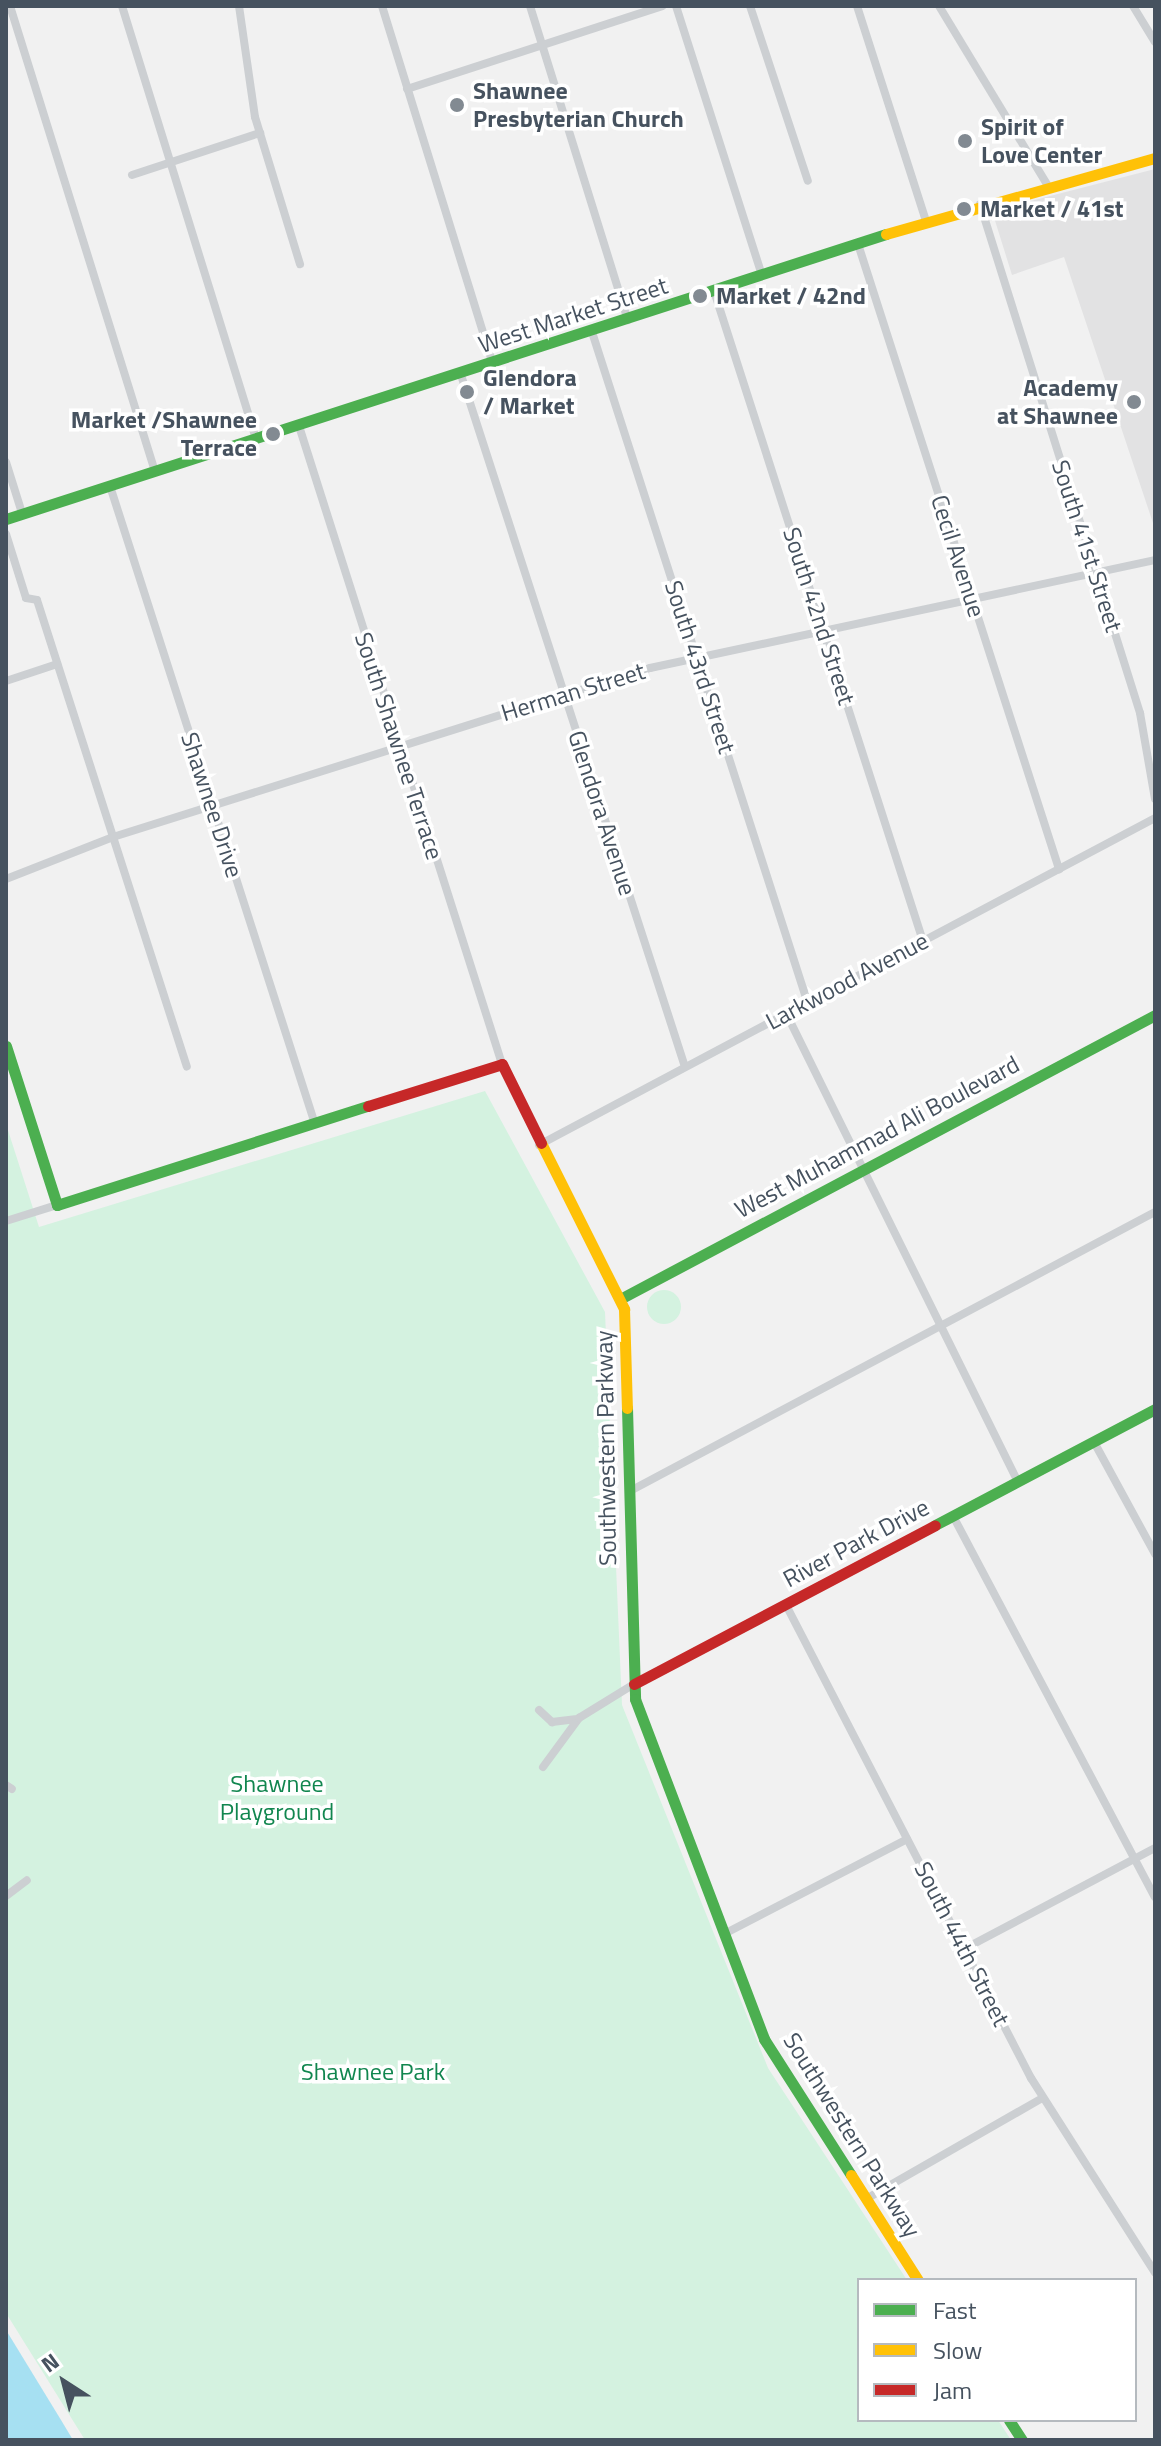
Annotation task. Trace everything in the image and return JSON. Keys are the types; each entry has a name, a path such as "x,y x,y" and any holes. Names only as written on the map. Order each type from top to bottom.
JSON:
{"street":[{"path":"10,6 155,472"},
{"path":"122,6 256,440"},
{"path":"239,6 260,133 300,264"},
{"path":"382,6 493,365"},
{"path":"530,6 628,320"},
{"path":"407,89 663,6"},
{"path":"676,6 762,276"},
{"path":"750,6 808,181"},
{"path":"857,6 926,221"},
{"path":"939,6 1048,186"},
{"path":"1133,6 1155,42"},
{"path":"132,175 260,133"},
{"name":"West Market Street","path":"6,519 493,365 980,204 1155,158"},
{"name":"South 41st Street","path":"980,204 1144,727 1155,799"},
{"name":"Cecil Avenue","path":"858,244 1059,869"},
{"name":"South 42nd Street","path":"714,291 923,941"},
{"name":"South 43rd Street","path":"592,332 807,1001"},
{"name":"Glendora Avenue","path":"461,375 685,1067"},
{"name":"South Shawnee Terrace","path":"299,426 502,1064"},
{"path":"6,462 22,513"},
{"name":"Shawnee Drive","path":"110,486 315,1124"},
{"path":"6,534 26,598 37,600 187,1066"},
{"name":"Herman Street","path":"6,879 113,837 563,694 697,658 1155,560"},
{"path":"6,681 57,664"},
{"name":"Larkwood Avenue","path":"539,1145 1155,818"},
{"path":"786,1013 1018,1482"},
{"name":"West Muhammad Ali Boulevard","path":"620,1299 1155,1015"},
{"path":"6,1046 57,1205"},
{"path":"6,1221 502,1064"},
{"name":"Southwestern Parkway","path":"502,1064 539,1145 620,1299 626,1327 635,1699 768,2046 917,2278"},
{"path":"630,1491 1155,1212"},
{"name":"River Park Drive","path":"543,1767 579,1718 634,1684 1155,1409"},
{"path":"1094,1442 1155,1554"},
{"path":"953,1516 1155,1897"},
{"name":"South 44th Street","path":"786,1605 1042,2098 1155,2273"},
{"path":"539,1710 552,1722 579,1718"},
{"path":"724,1934 907,1839"},
{"path":"964,1949 1155,1848"},
{"path":"6,1896 27,1880"},
{"path":"866,2199 1042,2098"},
{"path":"1010,2422 1022,2440"}],"shaded area":[{"name":"Academy at Shawnee","path":"1155,169 1155,529 1064,257 1012,275 992,211"}],"green space":[{"name":"Shawnee Park","path":"485,1091 605,1312 622,1705 768,2068 906,2278 857,2278 857,2422 999,2422 1011,2440 85,2440 6,2313 6,1124 39,1227"},
{"path":"664,1290 676,1295 681,1307 676,1319 664,1324 652,1319 647,1307 652,1295"}],"water":[{"path":"6,2330 61,2420 73,2440 6,2440"}],"traffic: fast":[{"path":"6,519 886,234"},
{"path":"620,1299 1155,1015"},
{"path":"6,1046 57,1205 368,1106"},
{"path":"627,1408 635,1699 764,2039 851,2175"},
{"path":"935,1525 1155,1409"},
{"path":"1010,2422 1022,2440"}],"traffic: slow":[{"path":"886,234 1155,158"},
{"path":"541,1143 624,1309 627,1408"},
{"path":"851,2175 917,2278"}],"traffic: jam":[{"path":"368,1106 502,1064 541,1143"},
{"path":"634,1684 935,1525"}],"place":[{"name":"Shawnee Presbyterian Church","path":"457,105"},
{"name":"Spirit of Love Center","path":"965,141"},
{"name":"Market / 41st","path":"964,209"},
{"name":"Market / 42nd","path":"700,296"},
{"name":"Glendora / Market","path":"467,392"},
{"name":"Academy at Shawnee","path":"1134,402"},
{"name":"Market /Shawnee Terrace","path":"273,434"}],"park label":[{"name":"Shawnee Playground","path":"277,1798"}]}
